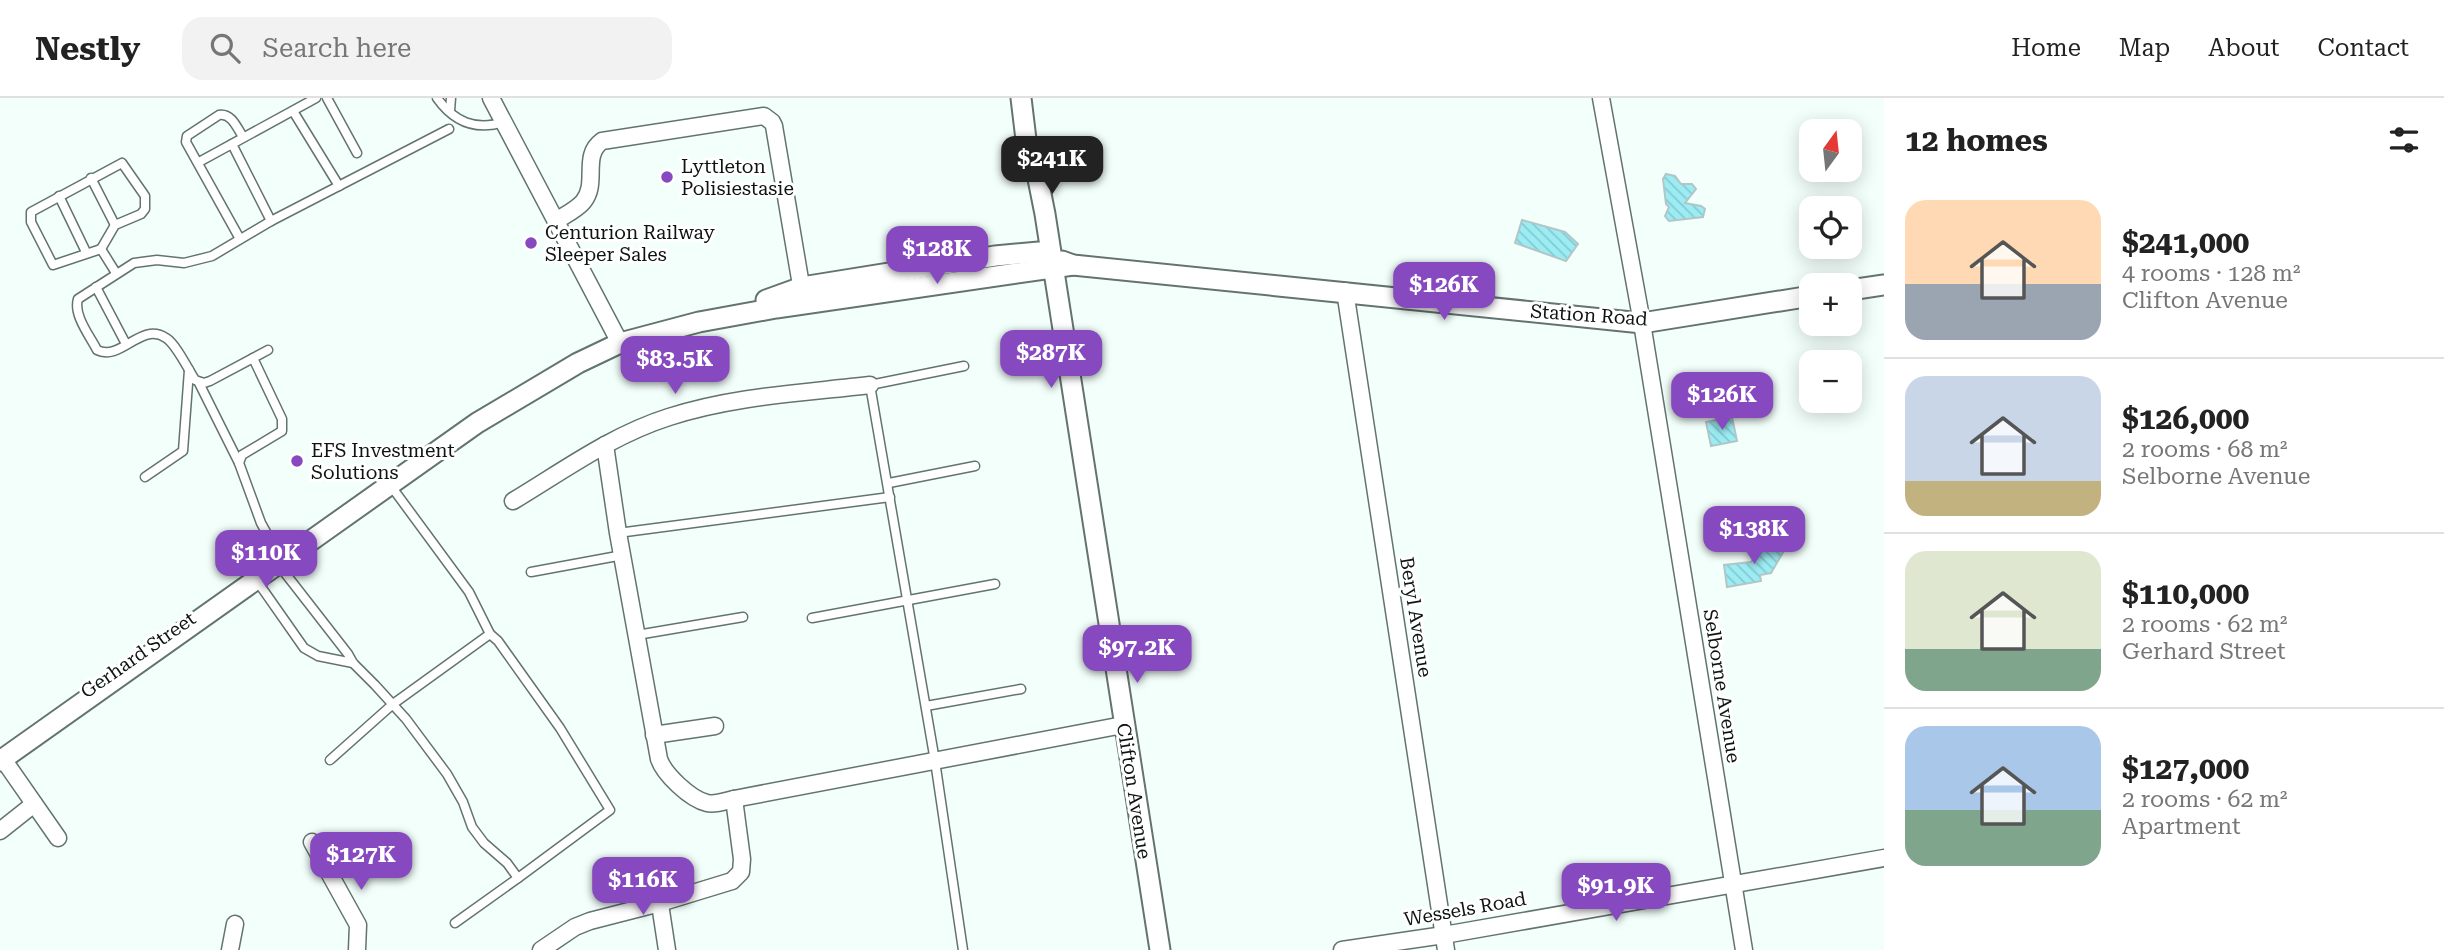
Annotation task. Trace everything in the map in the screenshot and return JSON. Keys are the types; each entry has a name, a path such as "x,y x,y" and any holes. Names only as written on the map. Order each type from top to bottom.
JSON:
{"street":[{"path":"491,98 617,339"},
{"name":"Clifton Avenue","path":"1021,98 1028,143 1030,186 1046,262 1068,404 1076,425 1160,950"},
{"name":"Selborne Avenue","path":"1601,98 1642,323 1744,950"},
{"path":"556,221 575,209 588,194 591,154 595,146 603,141 764,116 774,126 803,295"},
{"name":"Gerhard Street","path":"1,757 256,580 468,420 617,339 696,314 995,256 1046,262"},
{"name":"Station Road","path":"1046,262 1642,323 1799,298"},
{"path":"1862,288 1884,285"},
{"name":"Beryl Avenue","path":"1345,291 1445,942"},
{"name":"Gerhard Street","path":"1,757 511,401 617,339"},
{"path":"513,501 605,444 666,418 726,402 870,385"},
{"path":"605,444 618,533 662,768 679,785 703,802 719,803 1123,725"},
{"path":"654,735 715,726"},
{"path":"1,757 58,838"},
{"path":"541,950 575,927 732,881 741,872 742,859 734,799"},
{"path":"0,831 34,804"},
{"path":"312,842 358,925 357,950"},
{"name":"Wessels Road","path":"1342,950 1445,942 1732,884 1884,858"},
{"path":"656,878 667,950"},
{"path":"230,950 236,924"}],"lane":[{"path":"199,163 316,98"},
{"path":"327,98 357,153"},
{"path":"437,98 455,118 468,124 491,126 504,122"},
{"path":"450,111 451,98"},
{"path":"293,111 339,186"},
{"path":"240,239 186,142 187,136 219,115 230,117 243,138"},
{"path":"449,129 271,220 212,256 184,263 144,260 125,267 76,303 77,311 101,352 111,352 145,334 155,333 167,338 199,383 239,463 261,523 280,561 353,663 393,704 447,774 463,802 472,827 484,843 507,863 517,878"},
{"path":"232,144 271,220"},
{"path":"122,163 145,196 145,209 141,214 115,225 101,249 53,265 30,216 35,209 92,178 122,163"},
{"path":"92,178 115,225"},
{"path":"59,195 86,253"},
{"path":"101,249 116,273"},
{"path":"96,287 127,344"},
{"path":"199,383 210,381 268,350"},
{"path":"239,463 242,455 282,431 283,426 253,358"},
{"path":"963,950 926,706 870,385 964,366"},
{"path":"145,477 183,451 189,370"},
{"path":"888,483 975,466"},
{"path":"389,484 469,592 490,634 498,641 560,728 610,810 455,923"},
{"path":"618,533 890,497"},
{"path":"531,572 623,555"},
{"path":"256,580 304,648 318,656 353,663"},
{"path":"812,618 995,584"},
{"path":"637,635 743,617"},
{"path":"330,760 393,704 490,634"},
{"path":"926,706 1021,689"}],"building":[{"path":"1666,174 1675,176 1681,184 1692,184 1696,189 1685,203 1705,209 1703,217 1669,221 1665,216 1669,207 1666,204 1663,179"},
{"path":"1522,220 1565,232 1578,244 1566,261 1515,243"},
{"path":"1732,417 1737,441 1711,446 1706,422"},
{"path":"1768,539 1785,549 1771,573 1760,575 1761,581 1727,587 1724,565 1751,562"}],"place":[{"name":"Lyttleton Polisiestasie","path":"667,177"},
{"name":"Centurion Railway Sleeper Sales","path":"531,243"},
{"name":"EFS Investment Solutions","path":"297,461"}]}
